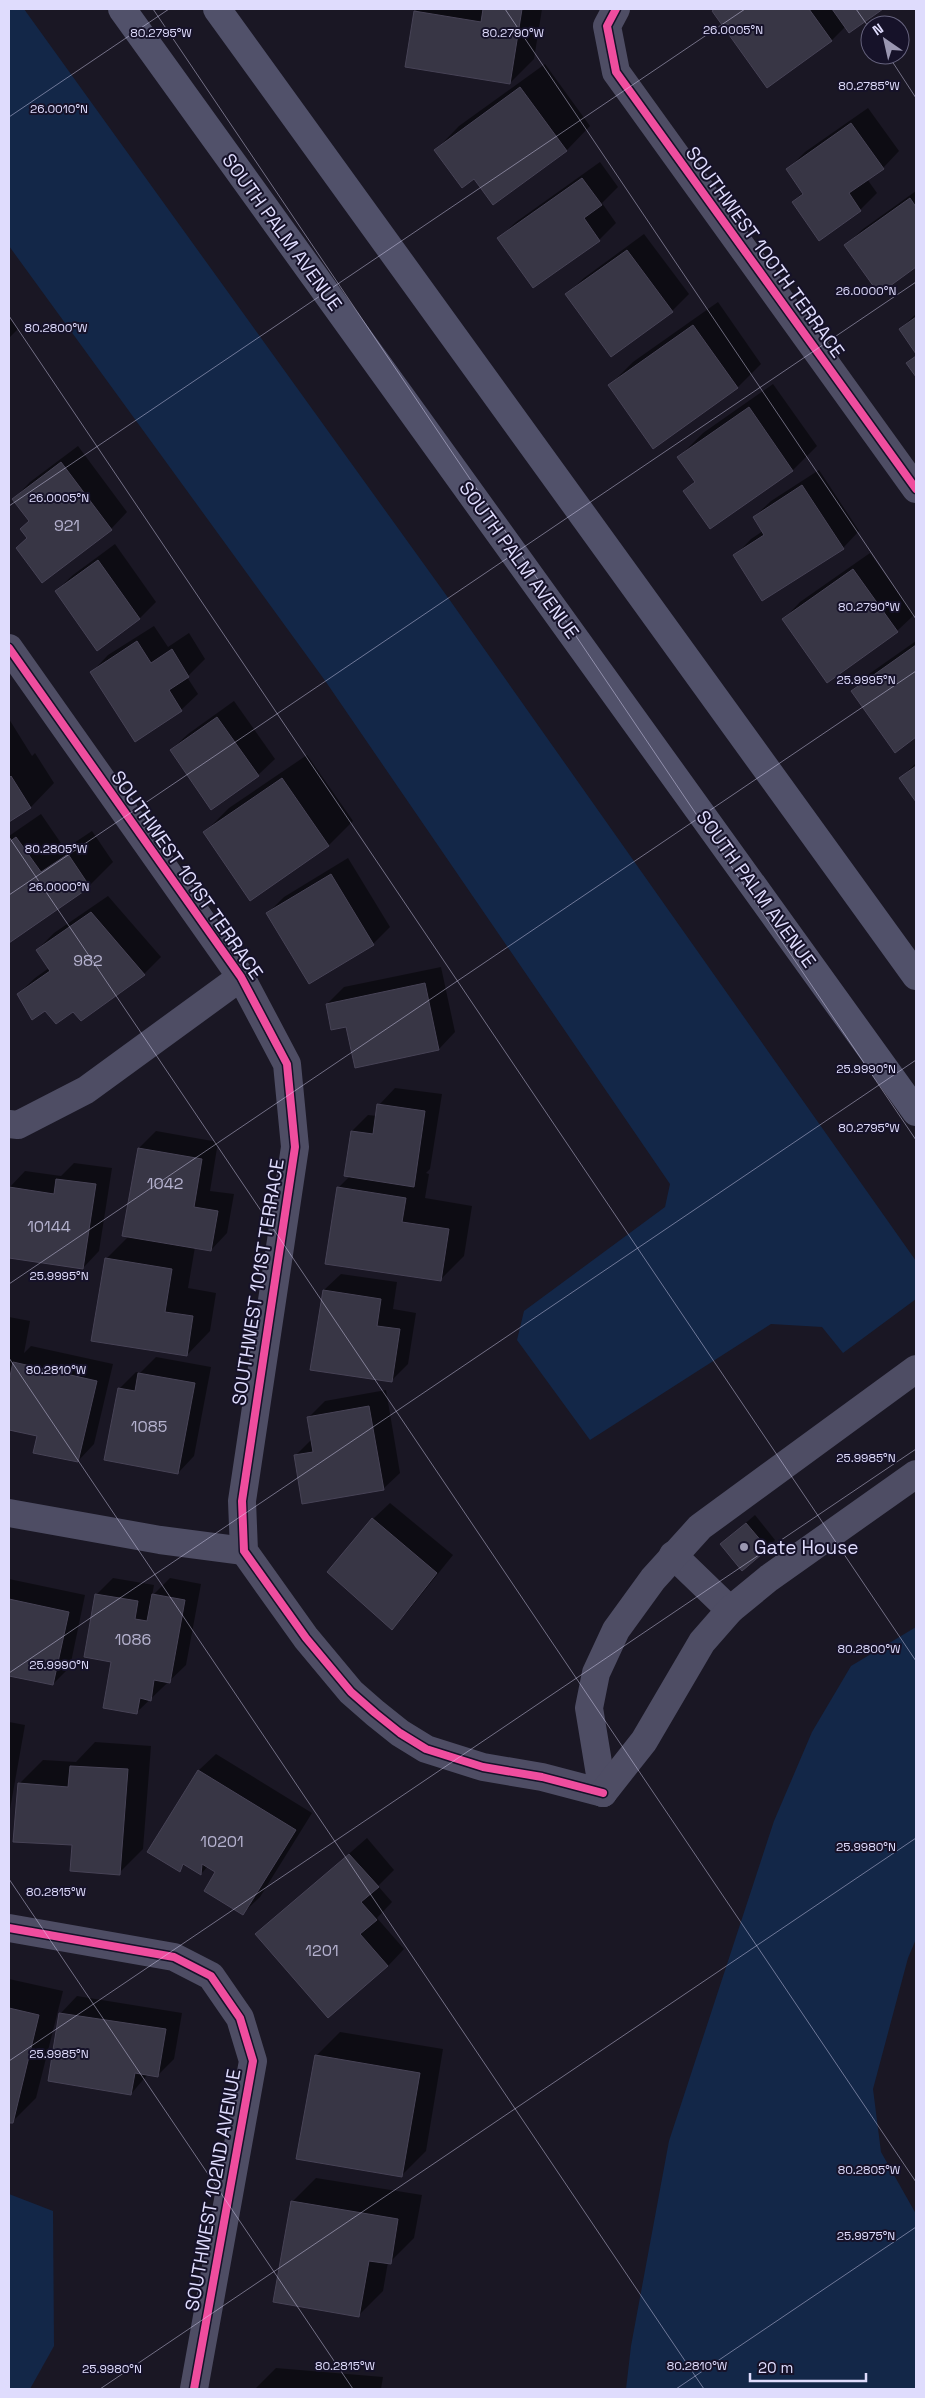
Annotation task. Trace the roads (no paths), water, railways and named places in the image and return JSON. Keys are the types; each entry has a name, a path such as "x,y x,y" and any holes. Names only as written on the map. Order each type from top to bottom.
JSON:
{"main road":[{"name":"SOUTH PALM AVENUE","path":"122,9 916,1112"},
{"path":"217,9 916,976"}],"street":[{"name":"SOUTHWEST 100TH TERRACE","path":"611,17 616,72 916,489"},
{"name":"SOUTHWEST 101ST TERRACE","path":"9,648 240,977 288,1064 295,1147 242,1501 244,1551"},
{"path":"9,1124 18,1125 86,1090 240,977"},
{"path":"603,1793 589,1708 596,1673 616,1630 673,1555 700,1526 916,1369"},
{"path":"603,1793 644,1741 702,1642 730,1610 769,1578 916,1474"},
{"path":"9,1513 160,1540 244,1551 306,1638 351,1692 400,1733 426,1749 483,1767 542,1777 603,1793"},
{"path":"673,1555 730,1610"},
{"name":"SOUTHWEST 102ND AVENUE","path":"9,1928 174,1956 211,1976 240,2018 253,2061 194,2389"}],"water":[{"path":"9,9 24,9 449,599 916,1261 916,1299 843,1353 822,1327 771,1324 590,1440 517,1340 524,1311 665,1207 670,1184 326,682 9,246"},
{"path":"916,1627 916,1939 908,1958 873,2089 881,2152 916,2214 916,2389 626,2389 631,2346 669,2141 774,1821 812,1732 851,1666"},
{"path":"9,2194 53,2211 54,2346 30,2389 9,2389"}],"place":[{"name":"Gate House","path":"744,1547"}]}
